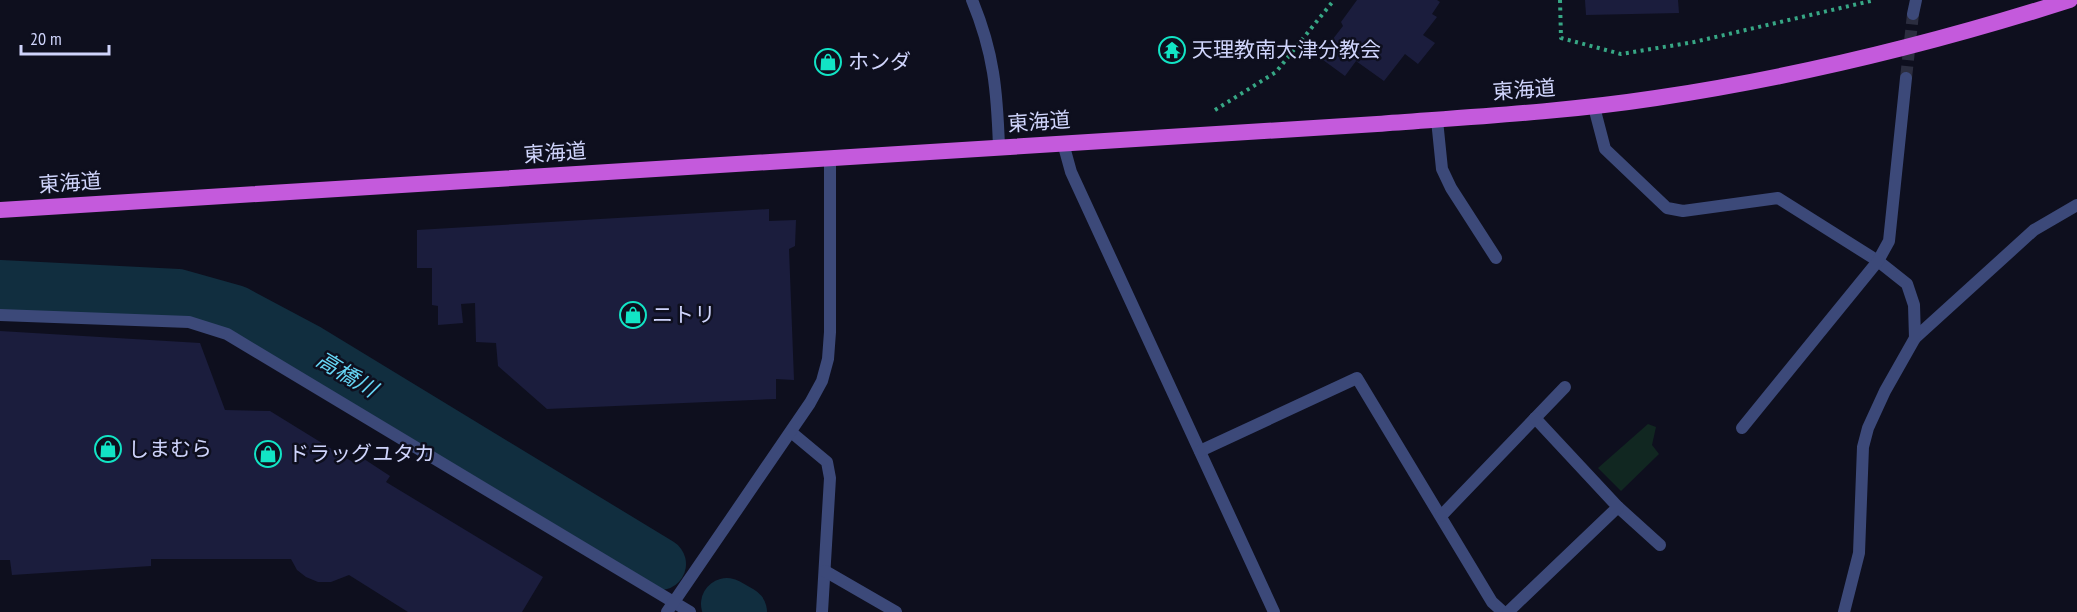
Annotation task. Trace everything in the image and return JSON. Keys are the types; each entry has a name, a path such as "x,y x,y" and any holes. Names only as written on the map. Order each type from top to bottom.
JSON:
{"highway":[{"name":"東海道","path":"0,210 1437,120 1594,107 1657,98 1826,66 1904,48 2070,0"}],"street":[{"path":"972,0 987,36 994,71 999,147"},
{"path":"1913,14 1916,0"},
{"path":"1742,428 1878,261 1889,241 1905,78"},
{"path":"1594,107 1605,149 1667,208 1683,211 1778,198 1878,261 1907,284 1914,305 1915,338"},
{"path":"1437,120 1442,169 1451,188 1496,258"},
{"path":"1063,143 1071,172 1274,612"},
{"path":"670,607 791,432 822,381 828,359 830,159"},
{"path":"1844,612 1859,553 1863,447 1868,428 1885,391 1915,338 2034,230 2077,205"},
{"path":"0,315 189,322 226,334 670,607 690,612"},
{"path":"1200,451 1357,378 1492,602 1503,612"},
{"path":"1441,516 1565,387"},
{"path":"1536,418 1618,507 1660,545"},
{"path":"791,432 827,462 830,478 822,612"},
{"path":"1508,612 1618,507"},
{"path":"825,571 896,612"}],"path":[{"path":"1210,114 1276,72 1334,0"},
{"path":"1560,0 1561,38 1621,54 1694,42 1875,0"}],"green space":[{"path":"1648,424 1656,427 1652,445 1659,454 1621,491 1598,468"}],"building":[{"path":"1357,0 1437,0 1440,2 1432,14 1437,17 1423,35 1435,43 1418,64 1405,54 1384,81 1356,61 1345,76 1319,57 1343,26 1341,22"},
{"path":"1585,0 1678,0 1679,13 1586,15"},
{"name":"ニトリ","path":"769,209 769,221 796,220 795,246 789,249 794,380 776,379 776,399 547,409 498,366 496,343 476,342 475,303 461,304 463,323 438,325 438,306 432,305 432,268 417,268 417,230"},
{"path":"0,331 200,343 225,410 270,411 356,464 361,457 390,476 386,482 543,577 522,612 408,612 349,575 331,582 318,582 306,577 297,570 291,559 151,559 151,566 12,575 10,560 0,560"}],"waterway":[{"name":"高橋川","path":"0,286 178,295 235,311 308,350 660,564"},
{"name":"高橋川","path":"727,604 741,612"}],"tunnel":[{"path":"1906,78 1913,14"}],"place":[{"name":"天理教南大津分教会","path":"1172,50"},
{"name":"ホンダ","path":"828,62"},
{"name":"ニトリ","path":"633,315"},
{"name":"しまむら","path":"108,449"},
{"name":"ドラッグユタカ","path":"268,454"}]}
